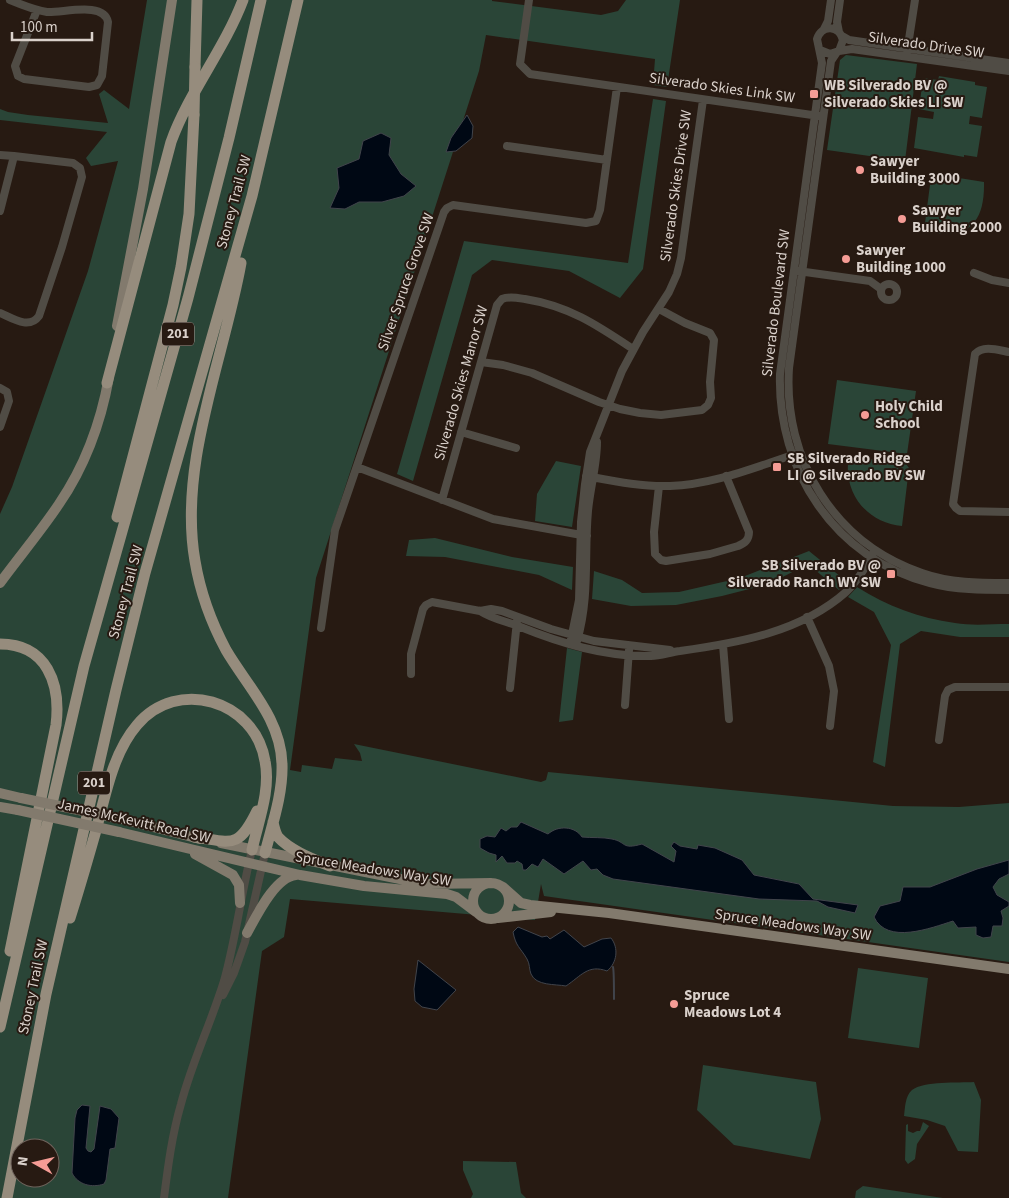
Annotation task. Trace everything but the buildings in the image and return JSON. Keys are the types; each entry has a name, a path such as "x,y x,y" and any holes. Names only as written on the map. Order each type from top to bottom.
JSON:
{"highway":[{"path":"84,666 110,546 171,314 181,267 189,214 197,0"},
{"path":"108,383 171,142 180,117 223,43 243,0"},
{"name":"Stoney Trail SW","path":"0,1027 84,666 188,298 229,138 261,0"},
{"name":"Stoney Trail SW","path":"7,1198 46,994 108,722 141,590 252,196 298,0"},
{"path":"252,196 235,290 196,459 192,487 191,527 195,561 211,616 227,651 267,714 275,730 280,747 282,763 281,780 264,853"},
{"path":"0,644 23,647 37,656 53,679 58,709 15,921 0,1011"},
{"path":"46,994 82,883 113,772 129,736 143,718 161,705 180,699 209,701 230,709 250,728 262,749 267,772 264,796 252,850"},
{"path":"194,837 228,842 236,840 250,824 264,796"},
{"path":"272,821 276,832 284,842 314,860 330,866"}],"main road":[{"path":"0,584 60,503 78,472 101,414 145,180 172,0"},
{"name":"James McKevitt Road SW","path":"0,793 122,819 264,853"},
{"name":"James McKevitt Road SW","path":"0,806 262,865"},
{"path":"179,847 233,875 239,885 240,903"},
{"name":"Spruce Meadows Way SW","path":"264,853 430,884 491,883"},
{"name":"Spruce Meadows Way SW","path":"262,865 300,875 364,886 447,894 456,897 477,911"},
{"path":"247,933 279,882 289,876 300,875"},
{"path":"491,883 503,887 507,892 509,903 504,913 494,918 488,918 477,911 474,903 476,892 485,884 491,883"},
{"name":"Spruce Meadows Way SW","path":"503,887 521,903 530,905 609,913 1009,970"},
{"name":"Spruce Meadows Way SW","path":"494,918 574,910"}],"street":[{"path":"10,0 37,10 53,12 99,11 106,16 108,22 102,76 97,85 89,87 24,79 18,76 15,66 37,10"},
{"name":"Silverado Skies Link SW","path":"530,0 520,64 530,74 819,116"},
{"path":"831,0 828,21 817,39 820,50 826,54 838,52 843,44 837,22 840,0"},
{"path":"907,52 914,0"},
{"path":"824,29 832,28 840,34"},
{"name":"Silverado Drive SW","path":"840,34 849,40 1009,71"},
{"name":"Silverado Drive SW","path":"838,52 852,49 907,52 1009,63"},
{"name":"Silverado Boulevard SW","path":"819,116 822,63 820,50"},
{"name":"Silverado Boulevard SW","path":"838,52 831,61 819,116 798,271 779,383 783,425 806,487 826,516 852,543 909,568 938,578 977,583 1009,583"},
{"name":"Silver Spruce Grove SW","path":"357,467 447,208 453,205 591,223 596,221 617,87"},
{"name":"Silverado Skies Drive SW","path":"573,645 586,596 583,535 590,452 633,349 669,292 677,274 681,258 703,100"},
{"path":"507,146 607,160"},
{"path":"0,155 73,163 80,168 82,173 62,247 39,316 34,322 27,323 0,313"},
{"path":"0,211 14,156"},
{"path":"798,271 870,282 881,289"},
{"path":"974,272 992,280 1009,283"},
{"name":"Silverado Skies Manor SW","path":"442,500 500,300 506,297 539,301 568,310 598,326 633,349"},
{"path":"481,362 519,368 608,406 640,414 661,415 702,410 708,405 711,398 710,382 714,343 712,336 659,309"},
{"path":"1009,352 985,348 975,354 953,504 960,511 1009,512"},
{"path":"0,388 7,392 9,399 0,428"},
{"path":"461,432 516,448"},
{"path":"589,477 659,486 688,485 726,476 795,454"},
{"path":"321,628 335,530 357,467 493,519 583,535"},
{"path":"659,486 654,532 655,554 661,560 666,561 694,557 744,544 748,539 749,532 726,476"},
{"path":"480,611 489,617 573,645 604,652 651,656 723,645 771,632 807,617 832,603 847,591 874,553"},
{"name":"Silverado Boulevard SW","path":"874,553 898,571 935,584 962,589 1009,590"},
{"path":"411,674 412,651 423,609 426,604 435,603 480,611 491,609 518,616 575,636 630,646 679,651"},
{"path":"510,688 518,616"},
{"path":"807,617 829,666 834,692 830,726"},
{"path":"723,645 729,719"},
{"path":"625,705 630,646"},
{"path":"939,740 944,696 951,688 1009,687"},
{"path":"164,1198 174,1129 181,1102 213,1014 230,960 252,850"},
{"path":"213,1014 234,973 247,933 264,853"}],"green space":[{"path":"147,0 492,0 601,15 618,11 626,0 680,0 667,87 653,85 655,59 486,35 479,71 316,578 290,770 301,772 302,765 332,769 335,758 362,761 360,753 354,744 541,782 546,780 548,772 893,806 959,807 1009,803 1009,962 544,896 541,884 535,920 290,899 284,937 262,951 228,1198 0,1198 0,514 12,487 88,271 118,161 91,166 86,158 107,132 0,120 0,109 28,115 108,123 99,94 104,90 129,109"},
{"path":"846,55 917,64 905,161 827,150 840,60"},
{"path":"939,76 975,82 975,85 987,87 982,118 970,116 969,124 982,126 977,157 964,155 964,157 914,148 918,117 933,119 934,112 919,109 923,78 938,80"},
{"path":"653,99 666,101 643,269 620,298 569,271 492,260 472,275 413,481 397,474 464,241 628,263"},
{"path":"934,174 984,182 981,209 977,219 962,231 951,234 939,234 924,231 931,177"},
{"path":"837,380 916,391 907,454 828,444"},
{"path":"849,456 906,464 909,468 902,526 889,524 878,519 859,503 849,481"},
{"path":"556,461 581,466 572,527 535,521 537,494"},
{"path":"435,538 512,557 573,567 572,590 539,575 445,557 406,556 409,540"},
{"path":"809,551 846,581 839,590 808,564 769,584 676,605 631,606 592,599 594,571 622,580 642,593 679,592 740,578"},
{"path":"857,587 880,600 929,618 968,624 1009,624 1009,637 960,637 921,631 900,644 885,767 873,762 891,645 874,612 848,597"},
{"path":"567,648 582,652 573,720 559,722"},
{"path":"858,968 928,978 919,1048 848,1038"},
{"path":"703,1065 816,1082 821,1119 810,1159 734,1145 697,1110"},
{"path":"974,1082 981,1100 978,1152 958,1151 945,1126 927,1120 904,1116 908,1095 917,1087 933,1084"},
{"path":"923,1122 929,1126 917,1144 915,1159 908,1164 905,1160 906,1125 908,1124 908,1131 913,1133 920,1131"},
{"path":"463,1161 516,1162 521,1193 526,1198 471,1198 473,1194 463,1170"},
{"path":"863,1186 943,1198 855,1198 856,1191"}],"shaded area":[{"path":"467,115 473,126 472,138 456,151 446,152 451,138"},
{"path":"381,133 391,138 389,155 401,174 416,186 404,196 382,202 359,202 345,209 330,208 339,188 337,168 359,159 363,141"},
{"path":"521,822 548,834 557,829 566,828 579,833 582,837 617,840 627,846 642,844 674,862 676,851 671,846 674,842 680,846 697,849 698,845 715,848 742,860 754,875 799,884 813,899 858,905 855,913 828,907 817,901 759,899 613,879 603,875 597,869 591,870 583,861 564,874 543,859 538,867 532,864 526,870 523,870 522,864 517,861 515,863 507,863 502,856 496,862 496,855 480,848 480,839 487,836 495,837 501,828 506,831 511,827 517,827"},
{"path":"1009,860 1009,874 999,879 993,887 997,895 1009,902 1009,906 1001,911 1003,918 1002,926 993,926 991,937 983,938 976,935 976,927 958,928 953,921 922,930 899,932 889,930 880,925 874,917 880,906 900,901 903,887 930,887 977,869"},
{"path":"518,927 542,937 547,936 550,939 564,930 584,947 602,939 611,938 616,951 615,960 607,971 600,969 590,970 566,986 541,983 533,978 528,961 515,941 513,932"},
{"path":"418,960 456,990 437,1010 422,1007 415,1001 414,989"},
{"path":"82,1105 90,1106 86,1148 88,1151 91,1152 94,1149 100,1106 111,1109 119,1118 115,1148 110,1149 104,1184 90,1185 82,1183 72,1173 75,1118 77,1110"}],"waterway":[{"path":"613,967 614,999"}],"place":[{"name":"WB Silverado BV @ Silverado Skies LI SW","path":"814,94"},
{"name":"Sawyer Building 3000","path":"860,170"},
{"name":"Sawyer Building 2000","path":"902,219"},
{"name":"Sawyer Building 1000","path":"846,259"},
{"name":"Holy Child School","path":"865,415"},
{"name":"SB Silverado Ridge LI @ Silverado BV SW","path":"777,467"},
{"name":"SB Silverado BV @ Silverado Ranch WY SW","path":"891,574"},
{"name":"Spruce Meadows Lot 4","path":"674,1004"}]}
